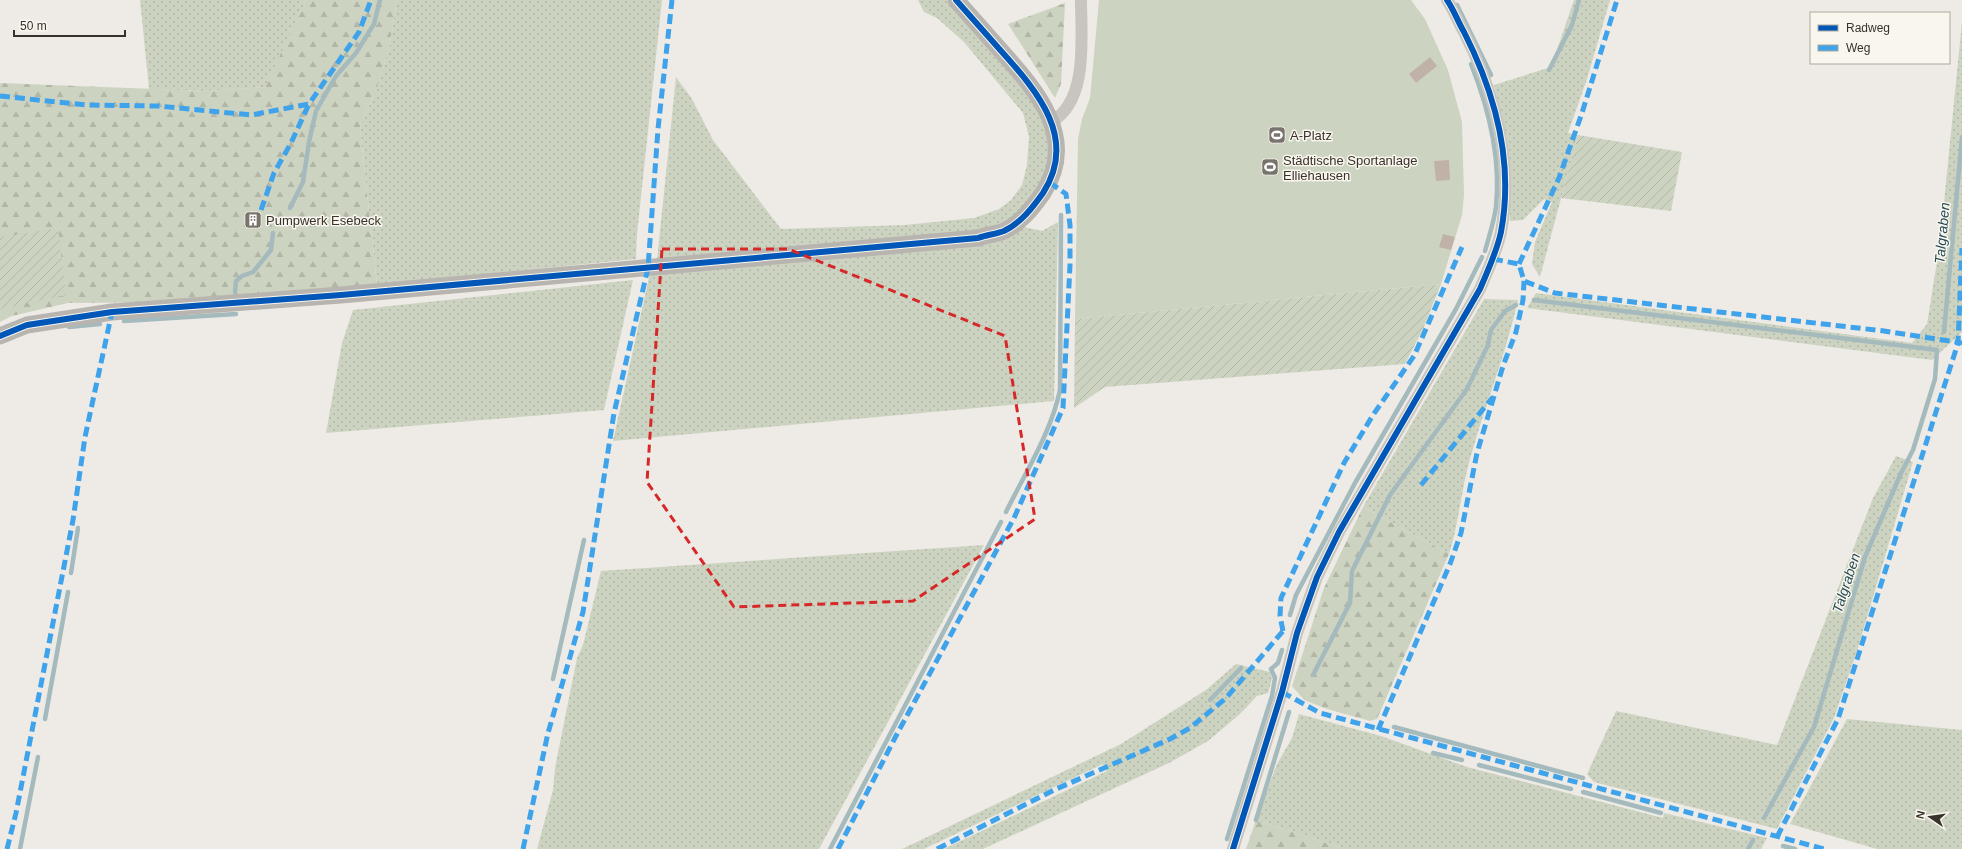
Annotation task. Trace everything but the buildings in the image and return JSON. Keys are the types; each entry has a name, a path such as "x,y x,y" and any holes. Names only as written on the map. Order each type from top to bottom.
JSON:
{"street":[{"path":"0,336 27,325 112,312 357,294 978,238 1004,230 1020,220 1035,204 1050,182 1055,166 1057,150 1051,122 1041,99 1023,75 956,0"},
{"path":"1051,122 1060,117 1069,105 1077,86 1081,61 1081,0"},
{"path":"1233,849 1314,584 1339,532 1480,289 1493,259 1501,232 1505,184 1502,142 1494,105 1476,55 1447,0"}],"highlighted area":[{"path":"662,249 788,249 1005,336 1035,519 913,601 734,607 647,482"}],"green space":[{"path":"140,0 306,0 266,87 206,91 149,89"},
{"path":"306,0 397,0 389,48 378,85 360,127 377,285 184,302 68,303 12,316 0,322 0,83 206,91 265,87"},
{"path":"397,0 662,0 637,234 636,259 377,285 360,127 378,85 389,48"},
{"path":"918,0 947,0 1028,92 1046,131 1049,150 1044,178 1026,205 1006,221 983,230 657,260 676,77 692,99 713,140 781,229 905,225 974,218 999,209 1011,200 1022,185 1027,165 1029,137 1023,113 964,42 937,18 924,12"},
{"name":"Städtische Sportanlage Elliehausen","path":"1099,0 1411,0 1425,19 1448,70 1462,122 1464,195 1462,215 1441,284 1075,319 1078,139 1082,119 1090,98"},
{"path":"1574,0 1610,0 1587,79 1568,133 1578,135 1540,277 1532,264 1535,242 1552,202 1544,199 1523,220 1510,221 1507,139 1494,85 1551,67"},
{"path":"1065,3 1061,84 1055,98 1008,24"},
{"path":"1962,22 1962,332 1932,360 1527,308 1536,293 1912,343 1927,324 1940,243"},
{"path":"1578,135 1682,152 1671,211 1561,198"},
{"path":"1058,222 1054,401 613,441 650,273 1024,227 1042,231"},
{"path":"58,228 66,295 0,309 0,237"},
{"path":"633,280 604,410 326,433 342,343 353,310"},
{"path":"1441,284 1423,329 1405,364 1105,387 1074,408 1075,319"},
{"path":"1484,299 1518,300 1508,340 1470,459 1449,554 1363,507"},
{"path":"1896,456 1913,462 1857,651 1834,718 1777,829 1594,782 1587,774 1616,711 1777,745 1873,498"},
{"path":"1363,507 1449,554 1377,719 1370,721 1327,709 1304,700 1292,686 1324,588"},
{"path":"984,545 819,849 537,849 553,790 555,768 577,658 583,645 601,571"},
{"path":"1236,664 1270,672 1272,679 1268,693 1257,696 1240,714 1208,741 1169,763 983,849 944,849 1107,771 1103,764 924,849 902,849 1121,744 1206,690"},
{"path":"1299,714 1381,736 1467,767 1663,818 1664,813 1767,838 1761,849 1345,849 1256,820 1277,764 1292,738"},
{"path":"1847,719 1962,730 1962,849 1877,849 1790,824"},
{"path":"1256,820 1345,849 1246,849"}],"waterway":[{"path":"290,208 303,182 309,142 316,111 336,76 356,53 374,24 380,0"},
{"path":"1549,70 1572,25 1579,0"},
{"path":"1457,5 1491,75"},
{"path":"1471,64 1488,116 1497,170 1496,207 1493,224 1485,251"},
{"name":"Talgraben","path":"1944,332 1962,137"},
{"path":"1006,512 1044,437 1056,406 1060,390 1061,215"},
{"path":"235,292 236,281 242,276 253,272 271,250 273,233"},
{"path":"1290,615 1296,595 1355,483 1456,309 1482,257"},
{"name":"Talgraben","path":"1534,300 1937,350 1935,379 1913,450 1901,473 1865,557 1814,727 1764,818"},
{"path":"1313,675 1350,603 1352,571 1390,495 1467,389 1488,345 1491,330 1505,311 1516,305"},
{"path":"124,321 236,314"},
{"path":"69,327 100,324"},
{"path":"830,849 1001,522"},
{"path":"71,573 78,528"},
{"path":"553,679 584,540"},
{"path":"45,719 68,592"},
{"path":"1227,839 1272,696 1275,678 1271,669 1278,663 1282,650"},
{"path":"1210,700 1241,668"},
{"path":"1256,820 1289,712"},
{"path":"1394,727 1583,778"},
{"path":"1433,753 1462,760"},
{"path":"20,849 38,757"},
{"path":"1479,765 1571,789"},
{"path":"1583,792 1661,813"},
{"name":"Talgraben","path":"1748,849 1753,840"},
{"path":"1783,846 1795,849"}],"marked path":[{"path":"0,96 86,105 158,106 251,115 309,104 359,32 371,0"},
{"path":"523,849 548,733 583,612 614,413 648,268 658,129 672,0"},
{"path":"1519,264 1559,178 1582,113 1617,0"},
{"path":"261,210 274,173 291,143 309,104"},
{"path":"838,849 897,734 1014,518 1063,408 1070,265 1070,225 1066,194 1049,182"},
{"path":"1283,631 1280,616 1281,598 1344,463 1373,415 1414,356 1462,247"},
{"path":"1777,837 1838,719 1958,343 1962,248"},
{"path":"1493,259 1519,264 1524,281 1555,293 1884,331 1962,343"},
{"path":"1378,730 1450,564 1461,533 1477,453 1503,366 1516,332 1523,300 1524,281"},
{"path":"7,849 16,813 73,520 85,437 112,312"},
{"path":"1421,485 1493,397"},
{"path":"937,849 1054,790 1170,739 1190,728 1226,698 1283,631"},
{"path":"1282,692 1320,713 1824,849"}],"cycle path":[{"path":"0,336 27,325 112,312 341,295 978,238 1004,231 1016,224 1031,209 1043,193 1053,173 1056,154 1055,135 1049,117 1029,83 956,0"},
{"path":"1233,849 1282,692 1297,633 1317,577 1339,532 1480,289 1492,260 1501,232 1505,180 1499,129 1485,79 1475,55 1447,0"}],"place":[{"name":"A-Platz","path":"1277,135"},
{"name":"Städtische Sportanlage Elliehausen","path":"1270,167"},
{"name":"Pumpwerk Esebeck","path":"253,220"}]}
